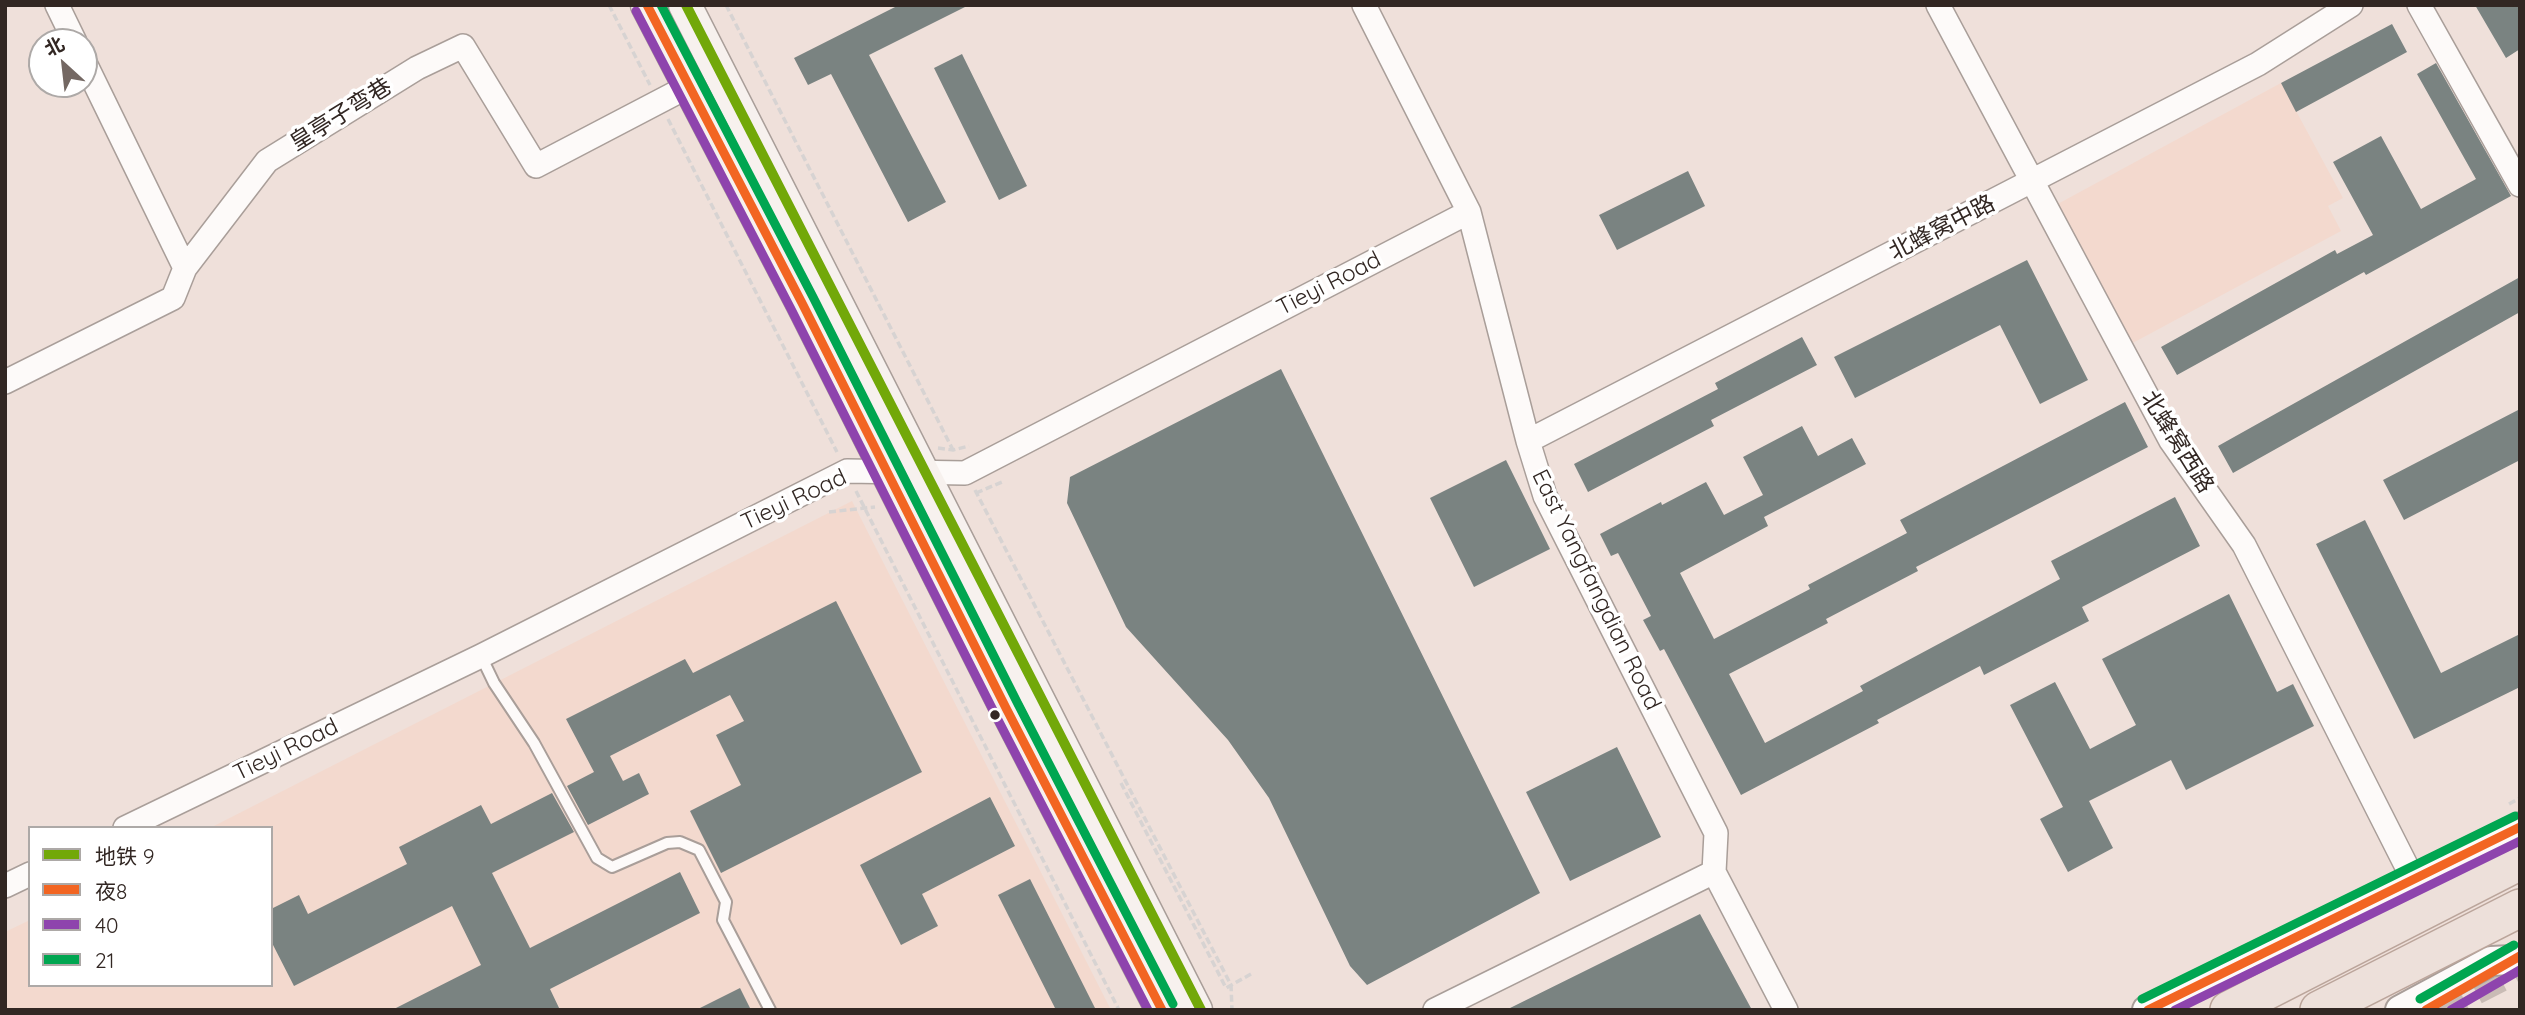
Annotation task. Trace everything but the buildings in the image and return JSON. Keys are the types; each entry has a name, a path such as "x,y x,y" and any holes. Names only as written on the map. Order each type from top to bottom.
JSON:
{"highway":[{"path":"2229,1010 2520,861"},
{"path":"2319,1010 2520,908"}],"main road":[{"path":"648,5 1162,1010"},
{"path":"685,5 1196,1010"}],"street":[{"path":"57,5 68,28"},
{"name":"East Yangfangdian Road","path":"1364,5 1469,212 1528,441 1545,496 1716,833 1714,872"},
{"name":"北蜂窝西路","path":"1938,5 2171,441 2244,545 2413,879"},
{"name":"北蜂窝中路","path":"1528,441 2258,64 2351,5"},
{"path":"2419,5 2520,185"},
{"name":"皇亭子弯巷","path":"185,268 267,161 417,68 463,46 536,166 689,86"},
{"path":"5,382 173,298 185,268 98,90"},
{"name":"Tieyi Road","path":"129,826 481,656 847,471 889,474 965,473 1469,212"},
{"path":"2147,1010 2520,827"},
{"path":"1435,1010 1714,872 1786,1010"},
{"path":"5,886 28,875"},
{"path":"2400,1010 2491,961 2516,958"},
{"path":"2426,1010 2516,958"},
{"path":"2220,1010 2223,987 2242,964"}],"lane":[{"path":"481,656 494,683 534,743 597,858 612,867 667,842 680,842 699,850 726,902 723,920 770,1010"}],"path":[{"path":"610,5 1119,1010"},
{"path":"726,5 1231,985 1232,1010"},
{"path":"1121,783 1226,988 1251,974"}],"shaded area":[{"path":"2281,83 2343,198 2328,206 2341,231 2129,345 2054,206"},
{"path":"852,501 1111,1010 5,1010 5,932 28,921 28,987 273,987 273,826 214,826"}],"tunnel":[{"path":"2438,1010 2520,968"}],"metro line":[{"name":"9","path":"686,5 1201,1010"}],"transit line":[{"name":"夜8","path":"647,5 1162,1010"},
{"name":"21","path":"661,5 1173,1004"},
{"name":"40","path":"636,11 1148,1010"},
{"name":"21","path":"2142,999 2515,816"},
{"name":"夜8","path":"2148,1010 2520,827"},
{"name":"40","path":"2175,1010 2520,841"},
{"name":"21","path":"2420,999 2514,945"},
{"name":"夜8","path":"2426,1010 2520,956"},
{"name":"40","path":"2451,1010 2520,970"}]}
